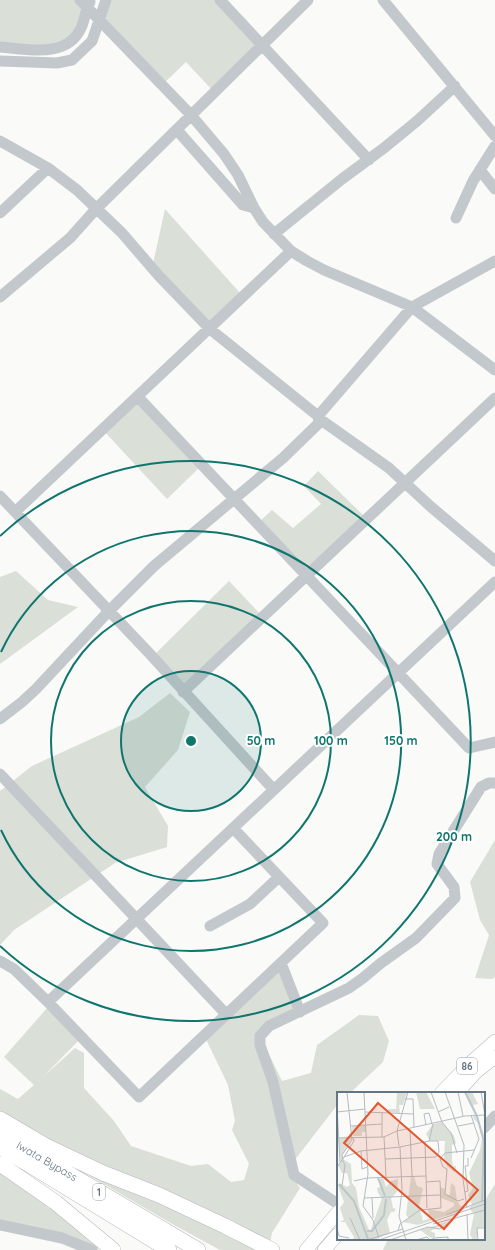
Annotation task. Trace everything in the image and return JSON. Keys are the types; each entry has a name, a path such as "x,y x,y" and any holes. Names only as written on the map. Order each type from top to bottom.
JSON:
{"highway":[{"path":"0,1119 46,1146 103,1173 159,1195 272,1250"},
{"name":"Iwata Bypass","path":"0,1133 198,1250"},
{"name":"Iwata Bypass","path":"0,1147 169,1250"},
{"path":"0,1164 55,1202 113,1250"}],"main road":[{"name":"86","path":"442,1092 469,1064 495,1041"},
{"name":"86","path":"458,1092 476,1072 495,1057"},
{"path":"306,1250 337,1213"},
{"path":"324,1250 337,1235"}],"street":[{"path":"0,61 57,63 72,60 92,41 106,0"},
{"path":"220,0 369,160"},
{"path":"0,297 70,238 96,209 308,0"},
{"path":"383,0 495,136"},
{"path":"86,2 100,20 191,115 224,154 235,170 254,208 263,222 291,251 324,270 412,306 495,370"},
{"path":"0,47 41,51 59,48 74,39 81,28 86,2"},
{"path":"274,234 417,121 454,86"},
{"path":"177,130 243,205 254,208"},
{"path":"0,141 48,168 77,190 122,233 159,276 210,329 319,420 389,468 495,561"},
{"path":"456,218 473,181 495,146"},
{"path":"0,213 48,168"},
{"path":"480,170 495,189"},
{"path":"16,512 291,251"},
{"path":"0,719 36,689 108,612 154,566 283,458 319,420 412,306 495,261"},
{"path":"138,397 235,498 469,748 495,742"},
{"path":"183,692 495,398"},
{"path":"0,496 108,612 150,654 183,692 274,790"},
{"path":"48,1002 495,582"},
{"path":"0,774 226,1014"},
{"path":"337,1203 294,1175 273,1082 260,1045 260,1036 269,1026 349,988 381,962 416,938 455,898 454,887 437,864 439,854 480,787 489,783 495,783"},
{"path":"0,961 14,969 48,1002 139,1097 323,923 233,828"},
{"path":"210,926 250,904 279,877"},
{"path":"281,963 300,1012"},
{"path":"485,1127 495,1116"},
{"path":"0,1225 62,1238 92,1250"}],"shaded area":[{"path":"0,0 80,0 87,7 81,28 52,49 0,47"},
{"path":"109,0 220,0 262,45 214,92 186,62 162,85 100,20"},
{"path":"165,209 240,293 213,326 153,264"},
{"path":"140,399 202,465 167,499 103,430"},
{"path":"318,471 367,519 307,576 258,523 272,510 293,528 321,504 304,486"},
{"path":"16,571 48,600 78,607 0,664 0,577"},
{"path":"229,581 263,617 183,692 152,657"},
{"path":"170,693 190,712 178,750 145,787 168,826 167,847 115,863 14,930 0,945 0,791 32,766 139,717"},
{"path":"495,840 495,977 492,979 475,978 489,935 480,920 470,882"},
{"path":"281,963 300,1012 260,1036 282,1081 311,1073 317,1045 359,1015 378,1016 389,1041 383,1062 351,1092 337,1092 337,1105 287,1170 300,1188 272,1233 269,1250 220,1250 52,1156 0,1111 0,1089 18,1099 34,1085 4,1057 48,1007 80,1039 43,1077 75,1048 84,1053 84,1088 114,1121 131,1146 191,1166 208,1164 231,1182 244,1180 249,1164 232,1130 235,1121 228,1085 204,1035"},
{"path":"0,1170 27,1192 65,1215 103,1250 0,1225"},
{"path":"495,1184 495,1250 383,1250 388,1240 485,1240 485,1200"}]}
